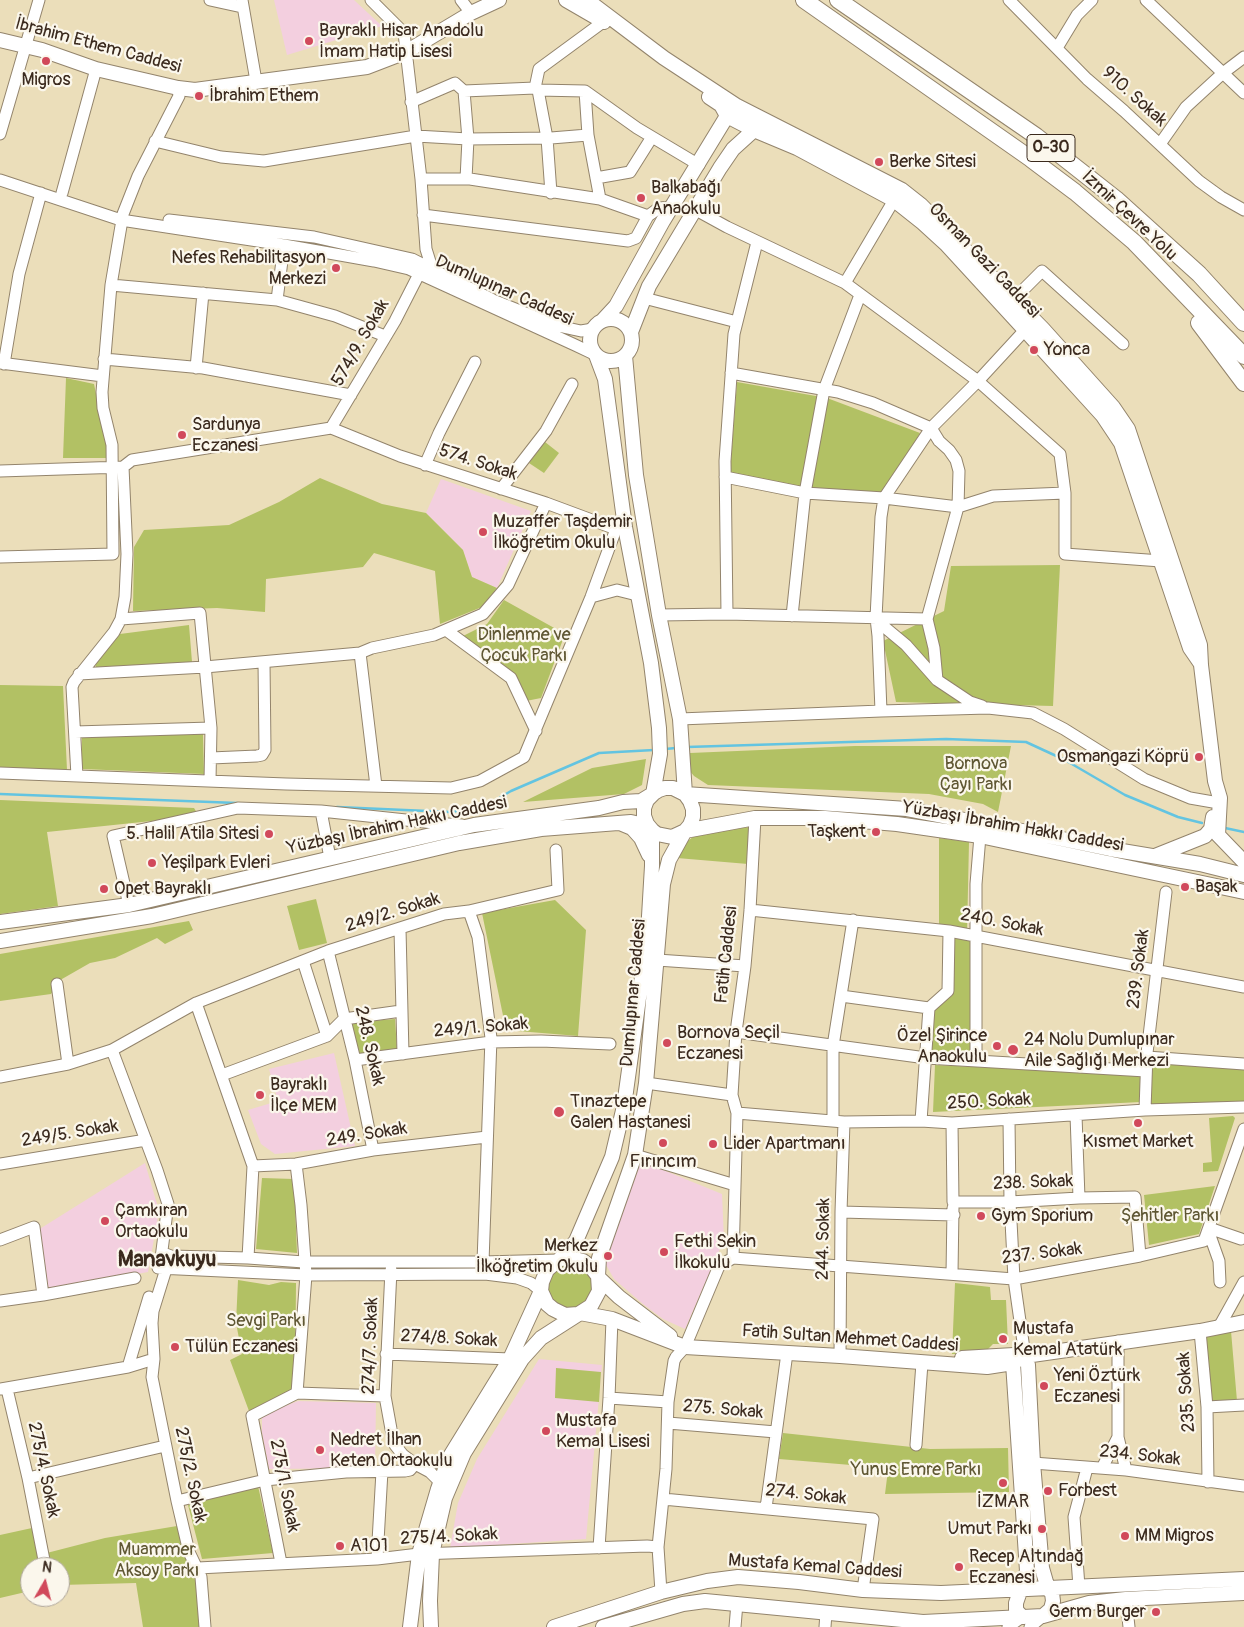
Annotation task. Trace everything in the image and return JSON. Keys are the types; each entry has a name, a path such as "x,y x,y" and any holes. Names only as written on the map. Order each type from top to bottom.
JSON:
{"highway":[{"name":"İzmir Çevre Yolu","path":"804,0 1068,186 1134,242 1176,288 1244,356"},
{"name":"İzmir Çevre Yolu","path":"838,0 1036,136 1116,199 1199,274 1243,321"},
{"path":"1176,288 1196,320 1244,383"}],"main road":[{"name":"İbrahim Ethem Caddesi","path":"0,40 26,46 96,69 178,88 195,90 367,67 406,52 471,13 500,0"},
{"name":"Osman Gazi Caddesi","path":"566,0 603,22 721,105 732,111 762,118 902,190 921,205 1014,299 1113,407 1128,429 1200,645 1215,781 1220,798 1218,835 1244,862"},
{"name":"Osman Gazi Caddesi","path":"587,0 664,58 754,130 797,148 894,200 946,244 1103,416 1121,443 1190,648 1201,665"},
{"path":"652,830 644,816 644,808 652,794 660,754 652,663 620,528 605,379 590,343 598,325 616,306 672,207 732,111"},
{"path":"685,831 693,817 693,809 685,794 680,724 659,615 636,475 626,356 632,345 631,332 649,286 733,149 754,130 762,118"},
{"path":"598,325 616,320 627,326 631,332"},
{"path":"596,356 614,362 626,356"},
{"path":"623,802 641,796 648,788 660,754"},
{"name":"Osman Gazi Caddesi","path":"1153,857 1205,836 1212,829 1215,781"},
{"name":"Yüzbaşı İbrahim Hakkı Caddesi","path":"0,922 129,905 474,825 599,808 623,802 641,801 665,788 673,788 685,794 907,809 1153,857 1200,864 1244,875"},
{"name":"Yüzbaşı İbrahim Hakkı Caddesi","path":"0,941 152,916 483,838 540,829 638,822 664,837 672,837 685,831 755,818 825,818 897,824 980,836 1244,892"},
{"name":"Dumlupınar Caddesi","path":"620,823 632,828 641,838 647,848 652,866"},
{"name":"Dumlupınar Caddesi","path":"559,1260 576,1241 612,1157 624,1106 648,933 652,830"},
{"name":"Dumlupınar Caddesi","path":"599,1277 599,1258 635,1155 646,1083 665,871 685,831"},
{"path":"410,1627 440,1482 449,1458 510,1359 541,1291 542,1282 547,1270 559,1260 571,1258 582,1261 592,1267 619,1297 684,1346"},
{"path":"431,1627 426,1554 444,1498 469,1446 522,1359 541,1338 591,1306 600,1291 599,1277"},
{"path":"541,1291 547,1304 553,1310 566,1315 579,1314"},
{"name":"Fatih Sultan Mehmet Caddesi","path":"579,1314 612,1319 684,1346 840,1356 928,1364 987,1367 1013,1363"},
{"path":"928,1364 962,1358 1025,1356 1118,1341 1200,1331 1244,1322"},
{"path":"1025,1356 1013,1363 1027,1571 1016,1603 1016,1610 1026,1622"},
{"path":"1025,1356 1028,1364 1033,1463 1042,1568 1048,1589 1052,1593 1053,1601 1050,1609 1043,1616"},
{"name":"Mustafa Kemal Caddesi","path":"554,1627 661,1592 707,1581 738,1577 863,1590 941,1594 1021,1589"},
{"path":"1021,1589 1244,1579"},
{"path":"602,1627 683,1604 705,1601 737,1603 826,1620 1026,1622 1089,1603 1126,1599 1244,1594"}],"street":[{"path":"0,134 39,0"},
{"path":"210,0 242,3 256,81"},
{"path":"370,0 404,32 428,258 431,265 438,272"},
{"path":"461,0 471,13"},
{"name":"910. Sokak","path":"1009,0 1087,79 1199,181 1221,197 1244,210"},
{"path":"1057,48 1077,15 1092,0"},
{"path":"1146,0 1244,93"},
{"path":"551,193 547,138 537,89 539,69 603,22"},
{"path":"1160,144 1186,107 1223,73 1244,57"},
{"path":"62,193 96,69"},
{"path":"411,102 456,83 464,91 468,139 466,179"},
{"path":"77,776 72,688 80,674 114,632 121,619 125,597 127,554 118,468 103,408 102,376 111,285 122,217 138,176 179,96 178,88"},
{"path":"585,90 588,135 600,199"},
{"path":"464,91 585,90 652,137 699,164"},
{"path":"155,142 222,157 264,161 416,136 468,139 547,138 588,135"},
{"path":"596,178 630,172 652,137"},
{"path":"0,172 62,193 122,217"},
{"path":"421,179 466,179 600,199 648,216"},
{"name":"Dumlupınar Caddesi","path":"0,180 122,217 374,261 409,269 575,344 596,356"},
{"path":"40,193 19,274 2,364 102,376"},
{"path":"845,283 894,200"},
{"path":"423,216 628,241 636,238 648,216 659,208 672,207"},
{"path":"696,210 845,283 978,381 1060,454 1066,493 1065,554 1161,561"},
{"path":"412,259 420,246 423,216"},
{"name":"Dumlupınar Caddesi","path":"122,217 314,237 412,259 493,300 558,326 573,331 581,331 598,325"},
{"path":"727,614 725,477 734,334 758,242"},
{"path":"277,300 284,245"},
{"path":"1014,299 1042,271 1123,344"},
{"name":"574/9. Sokak","path":"331,428 386,336 419,274"},
{"path":"111,285 277,300 335,316 386,336"},
{"path":"196,368 203,293"},
{"path":"792,616 805,493 824,390 860,294"},
{"path":"644,298 737,322"},
{"path":"880,711 876,618 881,517 884,498 931,428 1025,330"},
{"path":"104,359 196,368 351,395"},
{"path":"425,465 475,362"},
{"path":"731,372 824,390 873,403 931,428 939,441 956,460 959,471 958,507 928,619 938,680"},
{"path":"501,489 546,431 572,384"},
{"path":"0,471 118,468 132,460 331,428"},
{"name":"574. Sokak","path":"331,428 425,465 620,528"},
{"path":"113,554 118,468"},
{"path":"725,477 805,493 884,498 958,507 993,496 1066,493"},
{"path":"80,674 205,667 360,653 372,648 434,635 483,614 508,585 546,503"},
{"path":"0,773 451,788 480,781 524,757 620,528"},
{"path":"0,558 127,554"},
{"path":"591,597 617,590 637,594"},
{"path":"121,619 200,613 211,728 210,781"},
{"path":"659,615 727,614 928,619"},
{"path":"876,618 938,680 970,702 988,708"},
{"path":"446,630 511,678 536,731"},
{"path":"360,653 376,786"},
{"path":"210,758 257,756 262,755 265,750 264,662"},
{"path":"680,724 880,711 988,708 1033,713 1064,729 1144,779 1190,798 1213,802"},
{"path":"75,732 211,728"},
{"path":"129,905 113,836 238,808 321,812 474,825"},
{"path":"321,812 330,858"},
{"name":"Fatih Caddesi","path":"733,1258 737,1113 732,1095 736,1032 750,910 755,818"},
{"path":"976,1061 976,884 980,836"},
{"name":"249/2. Sokak","path":"0,1077 68,1064 112,1050 196,1003 328,951 444,914 469,911 558,890 556,850"},
{"name":"239. Sokak","path":"1145,1110 1146,1057 1166,892"},
{"name":"240. Sokak","path":"750,910 949,931 1244,987"},
{"path":"469,911 478,937 491,1042 483,1262"},
{"name":"244. Sokak","path":"840,1356 841,1212 839,1122 833,1046 853,920"},
{"path":"400,929 403,1054"},
{"path":"921,1121 930,1008 948,991 949,931"},
{"name":"248. Sokak","path":"328,951 355,1060 373,1150"},
{"path":"657,960 745,966"},
{"path":"303,961 327,1036"},
{"path":"57,984 68,1064"},
{"path":"841,996 930,1008"},
{"path":"196,1003 253,1166 248,1258"},
{"path":"222,1076 327,1036 344,1018 402,1011"},
{"path":"736,1032 926,1058 1146,1071"},
{"name":"249/1. Sokak","path":"355,1060 491,1042 541,1040 610,1044"},
{"name":"275/2. Sokak","path":"112,1050 168,1204 162,1268 153,1311 154,1359 152,1377 177,1501 190,1552 201,1577 205,1627"},
{"path":"1146,1057 1244,1064"},
{"path":"646,1083 732,1095"},
{"name":"250. Sokak","path":"737,1113 839,1122 921,1121 952,1123 1145,1110 1244,1107"},
{"path":"1076,1115 1079,1198"},
{"path":"1009,1119 1010,1202 1014,1278 1025,1356"},
{"path":"952,1123 954,1215 952,1274"},
{"path":"1220,1282 1219,1260 1208,1229 1244,1129"},
{"name":"249. Sokak","path":"253,1166 296,1164 373,1150 487,1137"},
{"name":"249/5. Sokak","path":"0,1164 146,1140"},
{"path":"635,1155 735,1185"},
{"path":"296,1164 306,1275 297,1393 385,1396"},
{"name":"238. Sokak","path":"953,1202 1010,1202 1135,1197 1140,1256"},
{"path":"841,1212 954,1215"},
{"path":"0,1240 34,1226 43,1294"},
{"path":"1208,1229 1241,1239"},
{"name":"237. Sokak","path":"733,1258 1014,1278 1140,1256 1204,1241 1208,1229"},
{"path":"163,1253 171,1256 304,1262 391,1263 559,1260"},
{"path":"661,1592 658,1547 663,1499 668,1402 674,1361 684,1346 719,1266 733,1258"},
{"name":"274/7. Sokak","path":"391,1263 385,1396 395,1445 403,1455 436,1476 440,1482"},
{"path":"162,1268 306,1275 485,1274 517,1278 541,1291"},
{"name":"275/2. Sokak","path":"128,1367 162,1268"},
{"path":"0,1301 135,1278"},
{"path":"1218,1327 1244,1282"},
{"path":"599,1548 610,1398 612,1319"},
{"name":"235. Sokak","path":"1200,1331 1207,1407 1208,1482"},
{"path":"1118,1341 1118,1437 1126,1470"},
{"path":"766,1508 787,1353"},
{"name":"274/8. Sokak","path":"386,1354 510,1359"},
{"path":"2,1389 128,1367 154,1359"},
{"path":"916,1446 928,1364"},
{"path":"128,1367 152,1377"},
{"name":"275/4. Sokak","path":"2,1389 28,1478 43,1557"},
{"name":"275/1. Sokak","path":"281,1563 252,1416 297,1393"},
{"path":"610,1398 668,1402"},
{"path":"1207,1407 1244,1405"},
{"name":"275. Sokak","path":"668,1423 776,1432"},
{"path":"1102,1468 1118,1437"},
{"path":"28,1478 165,1446"},
{"path":"177,1501 265,1480 346,1472 405,1471 417,1465 439,1462 449,1458"},
{"name":"234. Sokak","path":"1033,1463 1126,1470 1244,1486"},
{"path":"1079,1587 1074,1517 1087,1468"},
{"path":"377,1559 382,1471"},
{"name":"274. Sokak","path":"663,1499 873,1519 863,1590"},
{"name":"275/4. Sokak","path":"198,1568 377,1559 426,1554 658,1547"},
{"path":"1126,1599 1129,1627"},
{"path":"735,1627 737,1603"},
{"path":"1008,1627 1026,1622"}],"shaded area":[{"name":"Bayraklı Hisar Anadolu İmam Hatip Lisesi","path":"274,0 354,0 382,26 287,55"},
{"name":"Muzaffer Taşdemir İlköğretim Okulu","path":"441,479 531,511 497,588 472,577 463,550 426,513"},
{"path":"334,1053 355,1146 275,1154 261,1144 248,1110 278,1101 269,1069"},
{"name":"Fethi Sekin İlkokulu","path":"641,1161 722,1194 724,1240 685,1329 663,1319 643,1304 614,1279 605,1263"},
{"name":"Çamkıran Ortaokulu","path":"145,1163 159,1211 148,1272 49,1290 38,1230"},
{"name":"Mustafa Kemal Lisesi","path":"539,1359 602,1365 586,1539 450,1548 458,1503 477,1459"},
{"name":"Nedret İlhan Keten Ortaokulu","path":"298,1401 376,1403 375,1468 269,1469 262,1432 262,1415"}],"green space":[{"path":"66,378 94,384 109,458 63,458"},
{"path":"737,382 827,398 920,433 883,494 811,489 730,473"},
{"path":"545,442 559,453 544,473 529,463"},
{"path":"320,478 382,504 426,513 463,550 472,577 497,588 482,607 440,624 435,571 374,553 363,567 266,579 265,612 217,608 133,611 134,547 144,530 229,525 279,502"},
{"path":"1060,565 1053,706 896,702 883,641 944,611 951,566"},
{"name":"Dinlenme ve Çocuk Parkı","path":"504,600 565,634 541,698 526,701 461,637 487,624"},
{"path":"189,625 192,662 168,665 96,667 95,664 120,634"},
{"path":"0,685 63,686 67,770 0,768"},
{"path":"203,734 204,774 82,769 82,736"},
{"name":"Bornova Çayı Parkı","path":"855,746 1011,746 998,812 983,804 929,794 708,785 694,776 689,770 690,753"},
{"path":"646,759 642,785 624,794 523,802 592,768"},
{"path":"0,800 194,808 199,816 47,832 58,906 0,914"},
{"path":"750,827 748,864 677,858 684,844 698,833"},
{"path":"939,838 969,842 967,934 939,929"},
{"path":"316,899 327,943 299,950 287,906"},
{"path":"555,900 586,930 578,1036 506,1030 482,913"},
{"path":"189,921 193,930 165,944 157,938 115,958 90,963 62,979 51,994 0,1001 0,954"},
{"path":"950,936 971,939 970,1061 926,1058 929,1008 948,991"},
{"path":"395,1019 397,1049 356,1055 345,1023"},
{"path":"1151,1061 1244,1067 1244,1101 1149,1105"},
{"path":"935,1065 1142,1075 1141,1102 933,1112"},
{"path":"1233,1116 1235,1118 1218,1171 1203,1172 1203,1163 1212,1162 1209,1118"},
{"path":"262,1178 294,1179 297,1253 256,1249"},
{"name":"Şehitler Parkı","path":"1215,1186 1199,1234 1149,1245 1144,1195"},
{"path":"566,1262 582,1266 592,1278 593,1286 592,1294 581,1307 566,1310 548,1298 547,1276"},
{"name":"Sevgi Parkı","path":"238,1280 269,1285 281,1282 296,1283 295,1391 249,1411 230,1360 242,1354 236,1323"},
{"path":"955,1283 990,1287 991,1300 1006,1300 1008,1344 993,1344 984,1353 952,1354"},
{"path":"1231,1331 1237,1401 1209,1404 1203,1333"},
{"path":"556,1368 601,1372 599,1402 555,1398"},
{"name":"Yunus Emre Parkı","path":"783,1433 930,1449 1008,1448 1009,1492 885,1494 888,1470 779,1459"},
{"path":"258,1486 273,1553 202,1559 188,1505"},
{"name":"Muammer Aksoy Parkı","path":"177,1526 197,1586 201,1627 143,1627 136,1583 70,1585 70,1557 20,1557 20,1593 0,1598 0,1535 32,1528 39,1555 105,1538"}],"waterway":[{"path":"687,747 946,739 1026,742 1065,760 1125,795 1178,817 1202,823"},
{"path":"665,749 676,748"},
{"path":"337,807 450,812 482,808 511,791 599,753 654,750"},
{"path":"0,794 237,803"},
{"path":"1225,828 1244,832"}],"place":[{"name":"Bayraklı Hisar Anadolu İmam Hatip Lisesi","path":"309,41"},
{"name":"Migros","path":"46,61"},
{"name":"İbrahim Ethem","path":"199,96"},
{"name":"Berke Sitesi","path":"879,162"},
{"name":"Balkabağı Anaokulu","path":"641,198"},
{"name":"Nefes Rehabilitasyon Merkezi","path":"336,268"},
{"name":"Yonca","path":"1034,350"},
{"name":"Sardunya Eczanesi","path":"182,435"},
{"name":"Muzaffer Taşdemir İlköğretim Okulu","path":"483,532"},
{"name":"Osmangazi Köprü","path":"1199,757"},
{"name":"Taşkent","path":"876,832"},
{"name":"5. Halil Atila Sitesi","path":"269,834"},
{"name":"Yeşilpark Evleri","path":"152,863"},
{"name":"Başak","path":"1185,887"},
{"name":"Opet Bayraklı","path":"104,889"},
{"name":"Bornova Seçil Eczanesi","path":"667,1043"},
{"name":"Özel Şirince Anaokulu","path":"997,1046"},
{"name":"24 Nolu Dumlupınar Aile Sağlığı Merkezi","path":"1013,1050"},
{"name":"Bayraklı İlçe MEM","path":"260,1095"},
{"name":"Tınaztepe Galen Hastanesi","path":"559,1112"},
{"name":"Kısmet Market","path":"1138,1123"},
{"name":"Fırıncım","path":"663,1143"},
{"name":"Lider Apartmanı","path":"713,1144"},
{"name":"Gym Sporium","path":"981,1216"},
{"name":"Çamkıran Ortaokulu","path":"105,1221"},
{"name":"Fethi Sekin İlkokulu","path":"664,1252"},
{"name":"Merkez İlköğretim Okulu","path":"608,1256"},
{"name":"Mustafa Kemal Atatürk","path":"1003,1339"},
{"name":"Tülün Eczanesi","path":"175,1347"},
{"name":"Yeni Öztürk Eczanesi","path":"1044,1386"},
{"name":"Mustafa Kemal Lisesi","path":"546,1431"},
{"name":"Nedret İlhan Keten Ortaokulu","path":"320,1450"},
{"name":"İZMAR","path":"1003,1483"},
{"name":"Forbest","path":"1048,1491"},
{"name":"Umut Parkı","path":"1042,1529"},
{"name":"MM Migros","path":"1125,1536"},
{"name":"A101","path":"340,1546"},
{"name":"Recep Altındağ Eczanesi","path":"959,1567"},
{"name":"Germ Burger","path":"1156,1612"}],"district":[{"name":"Manavkuyu","path":"167,1260"}]}
